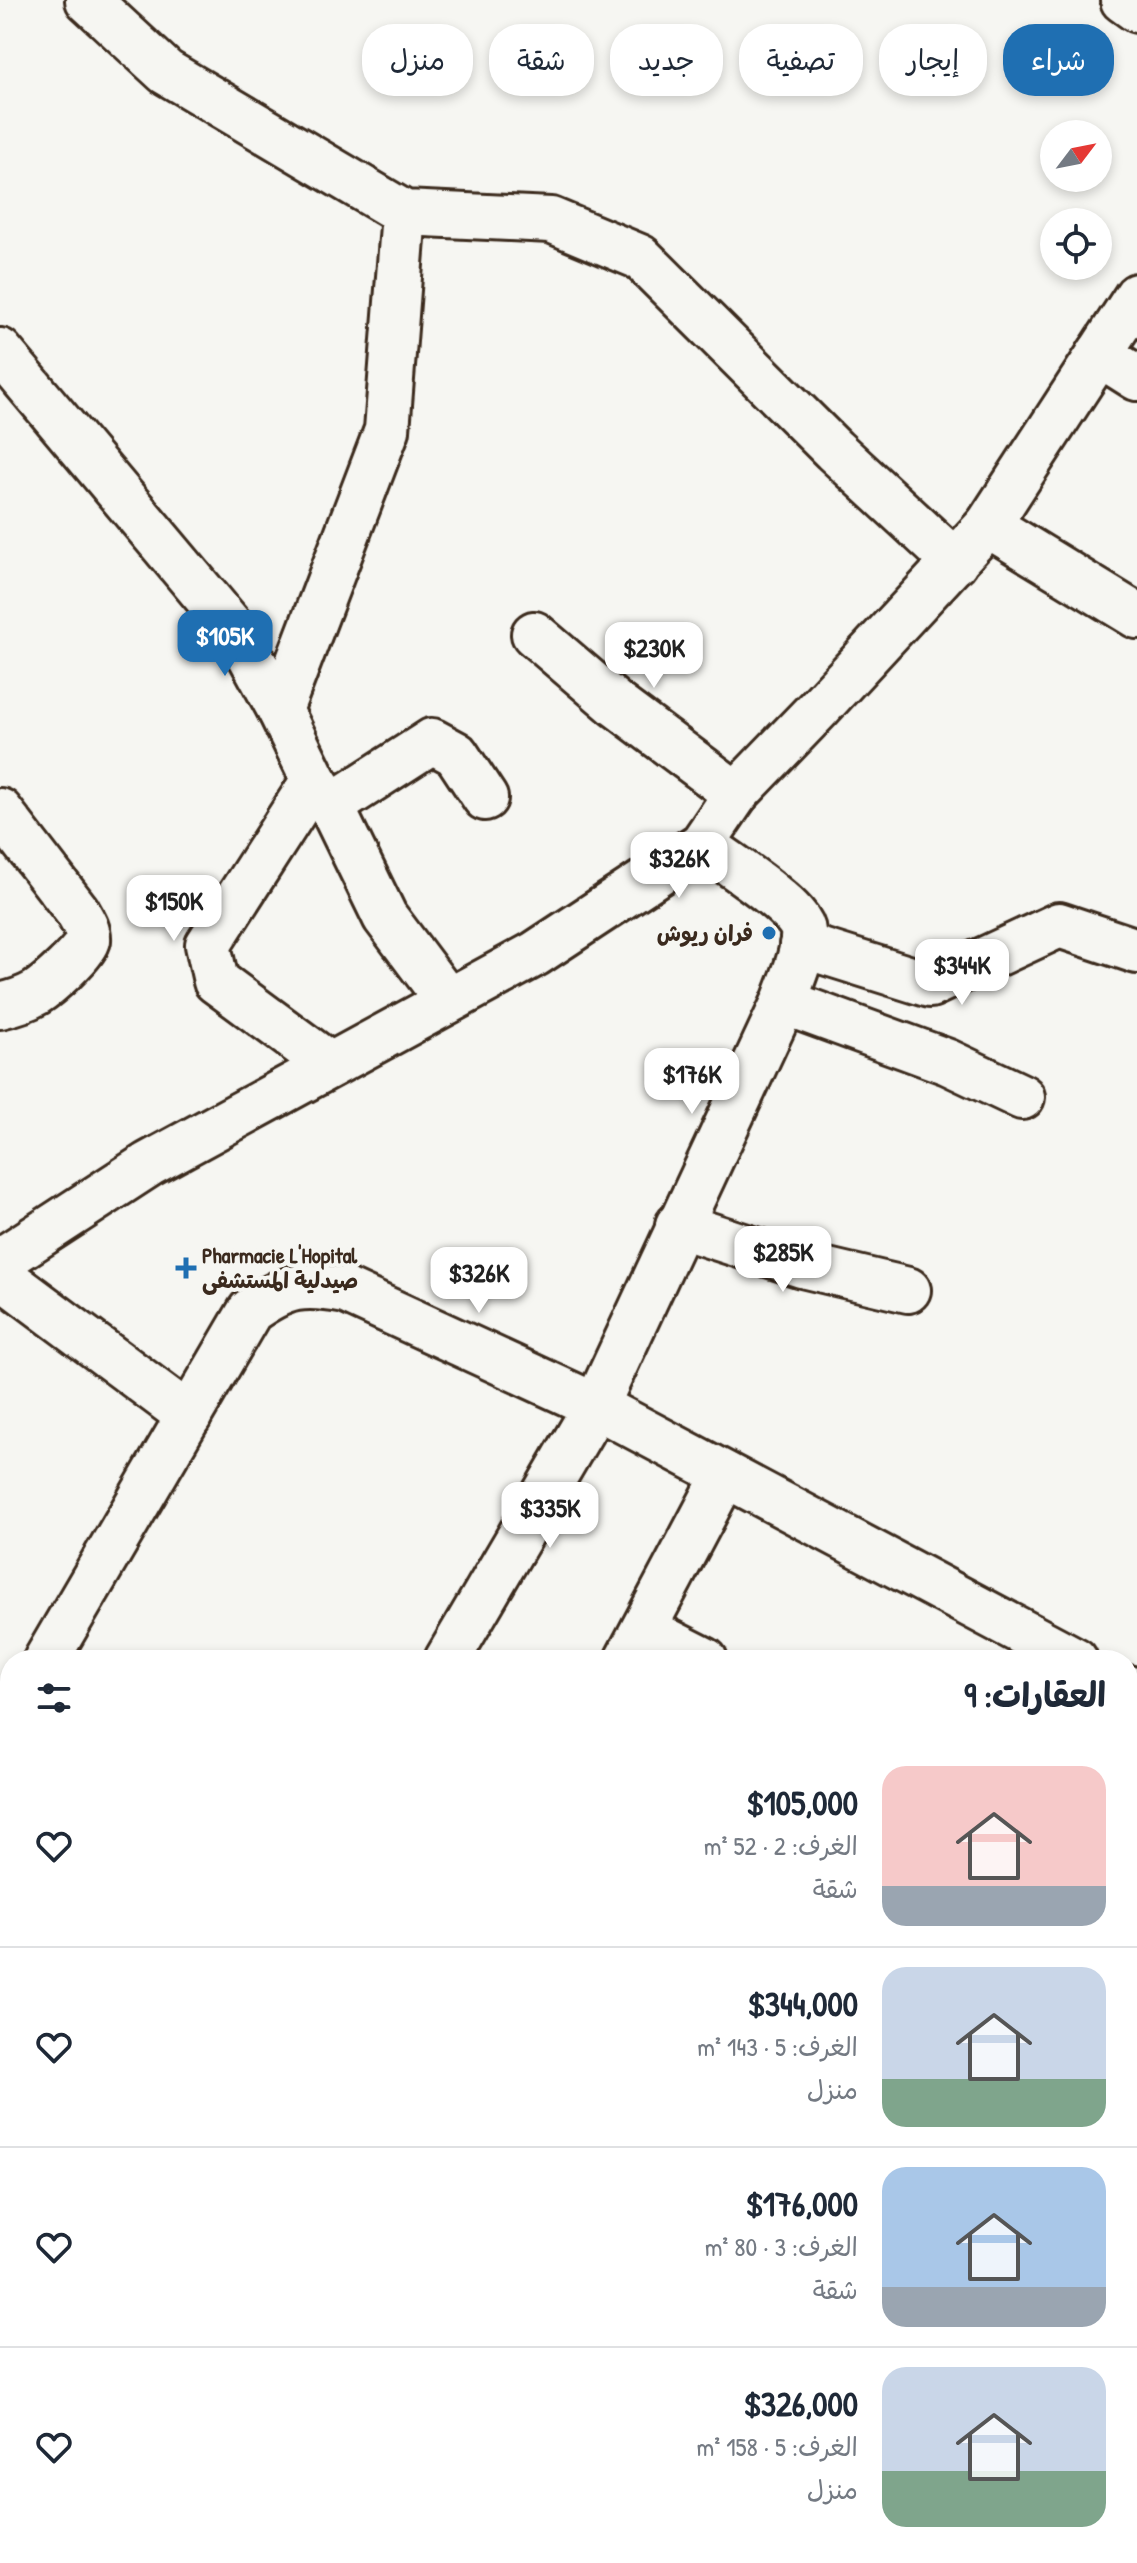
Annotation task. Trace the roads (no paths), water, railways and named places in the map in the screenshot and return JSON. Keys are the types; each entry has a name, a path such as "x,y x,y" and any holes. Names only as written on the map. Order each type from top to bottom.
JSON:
{"street":[{"path":"88,0 166,72 404,213 551,220 640,257 834,450 955,562"},
{"path":"1123,0 1137,10"},
{"path":"280,710 387,430 404,213"},
{"path":"0,1261 149,1164 535,954 702,844 736,794 988,525 1137,296"},
{"path":"0,351 240,637 385,917 448,1001"},
{"path":"1099,354 1137,378"},
{"path":"988,525 1137,616"},
{"path":"534,634 617,705 736,794"},
{"path":"330,1065 216,981 208,945 322,793 432,741 456,754 485,798"},
{"path":"0,811 77,911 86,927 88,939 83,951 38,992 20,1002 0,1006"},
{"path":"453,1650 596,1406 784,1002 802,945 804,927 792,910 702,844"},
{"path":"802,945 930,985 1059,925 1137,951"},
{"path":"784,1002 948,1062 1022,1097"},
{"path":"678,1225 802,1265 908,1290"},
{"path":"0,1275 189,1416"},
{"path":"52,1650 250,1311 272,1294 297,1287 346,1291 596,1406 1056,1650"},
{"path":"662,1650 636,1644 725,1475"}],"place":[{"name":"فران ريوش","path":"769,933"},
{"name":"Pharmacie L'Hopital صيدلية المستشفى","path":"186,1268"}]}
